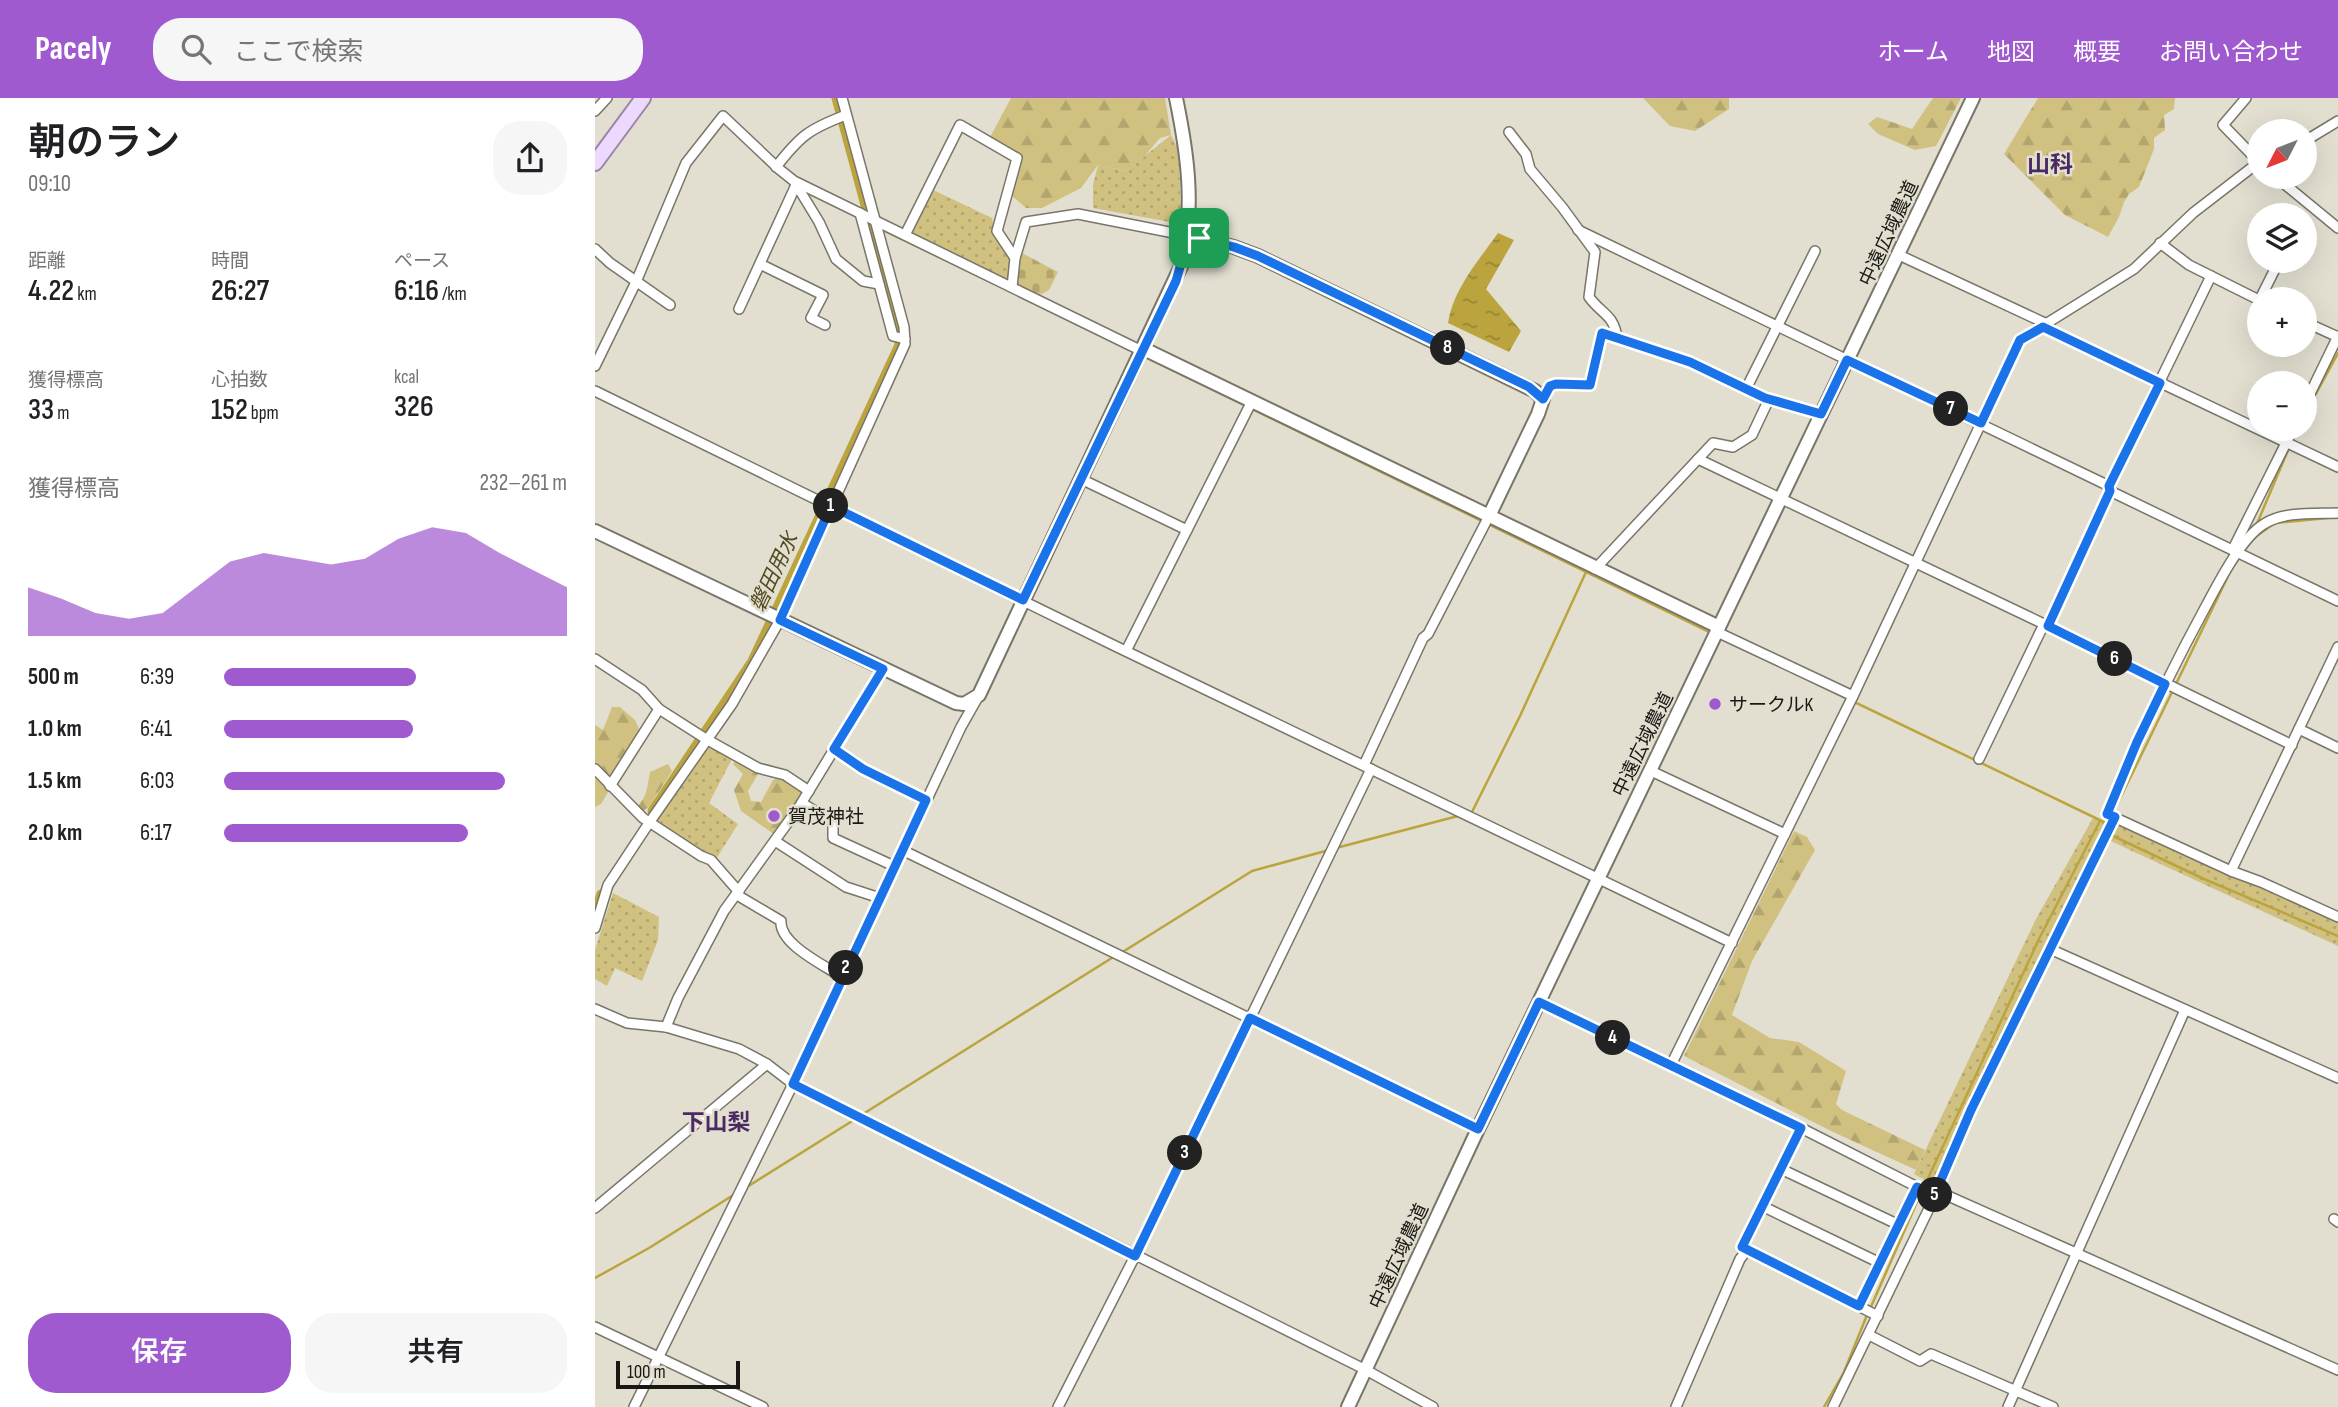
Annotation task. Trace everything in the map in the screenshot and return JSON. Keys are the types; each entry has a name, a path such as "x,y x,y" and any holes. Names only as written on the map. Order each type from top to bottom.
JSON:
{"main road":[{"path":"595,163 643,98"}],"street":[{"path":"595,111 607,98"},
{"path":"595,928 608,886 647,821 732,704 780,620 901,355 905,339 904,327 842,98"},
{"path":"633,1407 793,1084 894,866 979,695 1176,281 1189,236 1190,181 1176,98"},
{"name":"中遠広域農道","path":"1348,1407 1478,1129 1973,98"},
{"path":"2246,98 2223,125 2247,150"},
{"path":"776,167 804,134 846,114"},
{"path":"595,366 636,282 686,163 723,116 795,183 1489,516 1853,696"},
{"path":"2317,134 2338,121"},
{"path":"905,235 960,125 1017,158 997,231 1015,258"},
{"path":"1509,132 1526,154 1530,169 1595,252 1590,297 1609,316 1615,326 1617,338"},
{"path":"1671,1065 1853,696 2020,340 2134,269 2159,243 2247,171"},
{"path":"739,309 795,183"},
{"path":"795,183 819,222 835,259 863,281 879,284"},
{"path":"2291,189 2308,203"},
{"path":"2317,210 2338,228"},
{"path":"860,213 893,336 905,339"},
{"path":"1012,287 1015,258 1026,222 1078,214 1189,236 1258,256 1529,387 1543,399"},
{"path":"1578,230 1981,423 2338,601"},
{"path":"2159,243 2189,264 2247,294"},
{"path":"595,249 670,305"},
{"path":"1746,389 1815,251"},
{"path":"1899,255 2338,467"},
{"path":"760,264 823,295 811,318 825,325"},
{"path":"1979,758 2046,625 2211,276"},
{"path":"2317,327 2338,337 2317,380"},
{"path":"1058,1407 1135,1256 1250,1018 1367,767 1423,638 1428,634 1454,587 1550,386 1590,385 1602,333 1690,362 1769,399 1821,414"},
{"path":"595,391 1126,651 1733,943"},
{"path":"1595,569 1713,443 1733,447 1752,435 1769,399"},
{"path":"1126,651 1251,402"},
{"path":"2286,442 2236,551 2137,742 2107,814 2338,917"},
{"path":"1698,459 2292,745"},
{"path":"1081,479 1187,530"},
{"path":"2236,551 2268,522 2288,516 2338,513"},
{"path":"595,531 956,703 964,704 979,695"},
{"path":"2231,871 2338,648"},
{"path":"595,660 642,690 659,709 706,739 758,768 785,775 809,790"},
{"path":"666,1027 712,932 802,803 883,669"},
{"path":"610,786 659,709"},
{"path":"2299,729 2338,748"},
{"path":"834,749 863,769 926,800"},
{"path":"595,769 647,821 711,860 738,894 781,921 784,936 791,943 842,977"},
{"path":"1651,771 1785,834"},
{"path":"802,803 833,822 833,838 894,866"},
{"path":"1833,1407 1935,1194 1971,1110 2115,817"},
{"path":"775,841 846,887 880,898"},
{"path":"902,850 1478,1129"},
{"path":"2050,949 2338,1078"},
{"path":"1539,1002 1917,1187 2077,1252 2338,1370"},
{"path":"595,1009 627,1023 666,1027 739,1049 767,1064 793,1084 1366,1370 1433,1407"},
{"path":"2008,1407 2185,1010"},
{"path":"595,1208 767,1064"},
{"path":"1801,1128 1742,1247 1878,1316"},
{"path":"1781,1169 1899,1225"},
{"path":"1859,1306 1917,1187"},
{"path":"1762,1206 1880,1263"},
{"path":"1676,1407 1740,1259 1747,1250"},
{"path":"595,1327 763,1407"},
{"path":"1869,1335 1920,1361 1931,1354 2053,1407"}],"green space":[{"path":"1011,98 1165,98 1171,135 1160,138 1144,157 1126,171 1098,165 1081,188 1042,208 1026,208 1011,195 1016,154 988,141"},
{"path":"1643,98 1729,98 1729,109 1695,131 1670,126"},
{"path":"1933,98 1961,98 1936,146 1915,150 1878,134 1868,124 1877,117 1912,129"},
{"path":"2038,98 2175,98 2174,109 2164,115 2165,130 2154,138 2154,149 2139,187 2129,194 2124,202 2108,237 2065,215 2004,154"},
{"path":"1171,135 1179,151 1181,224 1093,208 1093,185 1098,165 1126,171"},
{"path":"931,189 992,218 996,240 1011,258 1007,280 910,232"},
{"path":"1022,253 1058,272 1049,290 1038,296 1015,284"},
{"path":"612,707 620,707 635,720 642,736 601,804 595,807 595,725 603,730"},
{"path":"706,739 734,755 709,803 738,824 716,859 657,820"},
{"path":"738,757 758,774 748,791 751,801 761,802 773,780 783,775 809,791 778,837 741,811 734,790 743,774 733,764"},
{"path":"668,764 672,771 649,807 643,811 637,807 645,795 650,772"},
{"path":"2093,818 2108,824 1932,1184 1914,1174 2036,919"},
{"path":"2113,820 2338,918 2338,946 2104,838"},
{"path":"1794,831 1807,837 1815,850 1752,961 1732,1015 1770,1038 1799,1042 1846,1071 1836,1104 1842,1110 1925,1150 1916,1170 1831,1131 1684,1056"},
{"path":"613,893 659,917 658,940 642,981 615,968 607,986 595,979 595,950"}],"water":[{"path":"1498,233 1514,240 1486,289 1521,331 1509,352 1448,323 1461,287"}],"waterway":[{"name":"磐田用水","path":"652,811 752,661 899,345 899,331 836,98"},
{"path":"879,228 993,283"},
{"path":"2317,392 2338,353"},
{"path":"1144,356 1711,633"},
{"path":"2256,526 2289,448"},
{"path":"2255,537 2275,523 2328,518"},
{"path":"2176,684 2231,570 2248,545"},
{"path":"1468,813 1472,812 1520,716 1586,572"},
{"path":"1792,672 2108,824"},
{"path":"2113,813 2173,690"},
{"path":"1336,848 1458,816"},
{"path":"1924,1187 2039,939 2100,821"},
{"path":"2111,835 2204,879 2338,936"},
{"path":"1121,953 1252,871 1329,850"},
{"name":"磐田用水","path":"595,912 601,894"},
{"path":"863,1114 1115,956"},
{"path":"747,1187 857,1118"},
{"path":"1870,1309 1921,1193"},
{"path":"595,1278 735,1194"},
{"path":"1824,1407 1844,1372 1867,1315"}],"place":[{"name":"サークルK","path":"1715,704"},
{"name":"賀茂神社","path":"774,816"}],"district":[{"name":"山科","path":"2050,164"},
{"name":"下山梨","path":"716,1122"}],"route":[{"path":"1189,236 1199,238 1234,247 1281,267 1529,387 1543,399 1550,386 1556,384 1590,385 1602,333 1690,362 1765,398 1821,414 1847,360 1981,423 2020,340 2043,327 2160,383 2109,486 2110,491 2048,626 2165,684 2107,814 2115,817 1971,1110 1934,1196 1917,1187 1859,1306 1742,1247 1801,1128 1539,1002 1478,1129 1250,1018 1135,1256 793,1084 926,800 863,769 834,749 883,669 780,620 831,506 1023,600 1176,281 1189,236"}]}
